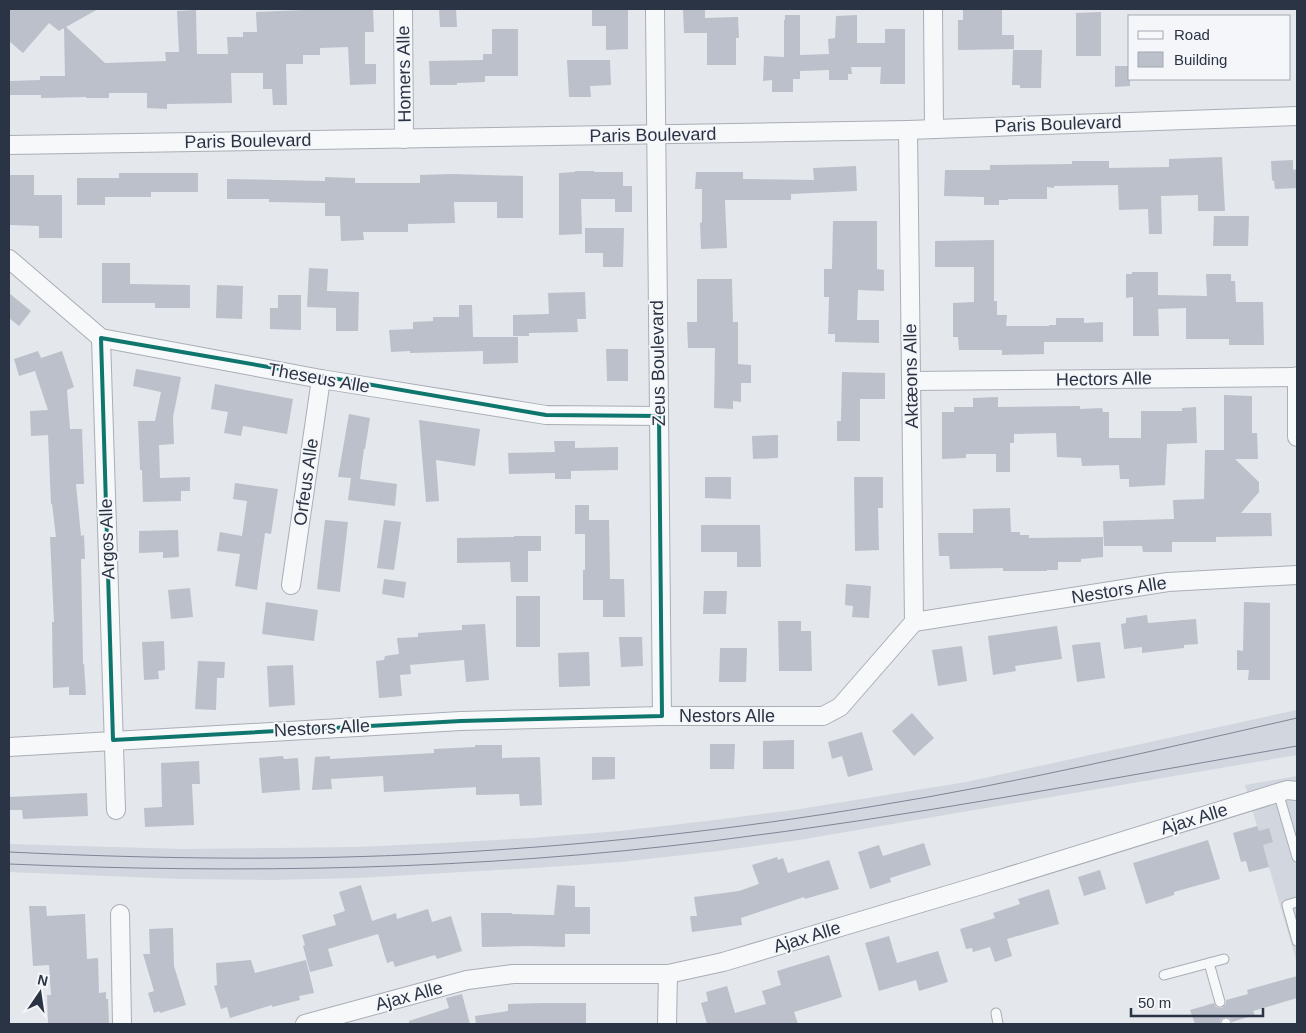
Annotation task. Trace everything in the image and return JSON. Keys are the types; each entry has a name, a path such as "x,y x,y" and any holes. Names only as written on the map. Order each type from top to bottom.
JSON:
{"street":[{"name":"Homers Alle","path":"403,9 404,139"},
{"name":"Zeus Boulevard","path":"654,9 662,716"},
{"path":"933,9 934,128"},
{"name":"Paris Boulevard","path":"9,145 908,130 1297,116"},
{"name":"Aktæons Alle","path":"908,130 914,622"},
{"path":"9,259 101,338"},
{"name":"Theseus Alle","path":"101,338 321,379 546,415 659,416"},
{"name":"Argos Alle","path":"101,338 114,740"},
{"path":"1297,376 1297,437"},
{"name":"Hectors Alle","path":"911,381 1297,376"},
{"name":"Orfeus Alle","path":"291,584 321,379"},
{"name":"Nestors Alle","path":"9,747 461,721 662,716 823,716 840,707 914,622 1168,582 1297,575"},
{"path":"114,740 116,810"},
{"name":"Ajax Alle","path":"305,1024 468,980 513,974 668,974 723,962 978,886 1278,792 1287,790 1297,791"},
{"path":"120,914 122,1024"},
{"path":"667,1024 668,974"}],"lane":[{"path":"1278,792 1297,857"},
{"path":"1297,902 1287,904 1297,941"},
{"path":"1164,975 1224,959"},
{"path":"1209,963 1220,1002"},
{"path":"996,1014 998,1024"}],"highlighted area":[{"path":"101,338 546,415 659,416 662,716 461,721 113,740"}],"shaded area":[{"path":"1297,710 1297,755 799,840 710,852 621,862 358,878 270,880 181,879 9,872 9,844 182,849 357,847 532,838 620,831 707,821 794,810 966,782"},
{"path":"1297,776 1297,963 1245,785"}],"building":[{"path":"9,9 98,9 66,27 105,63 166,61 165,52 179,52 177,11 196,10 197,54 228,54 227,37 243,37 243,32 257,32 256,12 304,9 373,9 374,32 365,32 365,64 376,64 376,84 350,85 348,47 320,48 320,55 303,55 303,64 286,64 287,105 273,105 272,89 263,89 263,73 231,73 232,103 167,104 167,109 147,108 147,93 109,93 109,98 41,98 41,95 9,95 9,81 40,80 40,76 65,76 64,28 59,31 49,23 23,53 9,41"},
{"path":"439,9 456,9 457,27 440,27"},
{"path":"592,9 628,9 628,49 606,50 606,26 592,26"},
{"path":"683,9 705,9 705,18 738,17 739,38 736,38 736,65 707,65 707,33 684,33"},
{"path":"963,9 1002,9 1002,35 1014,35 1014,49 958,50 958,20 963,20"},
{"path":"1101,12 1101,56 1076,56 1076,13"},
{"path":"785,15 800,15 800,55 829,54 828,39 835,38 836,16 857,15 857,43 885,43 885,29 905,29 905,84 880,84 881,67 851,67 852,74 848,74 848,80 829,80 829,70 800,71 800,79 793,79 793,92 772,92 772,80 763,81 764,56 784,57"},
{"path":"492,29 518,29 518,76 485,76 485,82 430,85 429,61 483,60 483,54 492,54"},
{"path":"1013,50 1042,50 1041,88 1020,88 1020,85 1012,85"},
{"path":"567,60 610,60 611,85 590,86 591,97 569,97"},
{"path":"1115,66 1128,66 1130,86 1115,87"},
{"path":"1222,157 1225,211 1198,211 1198,195 1161,196 1162,234 1149,234 1148,209 1119,210 1118,185 1047,187 1047,199 999,200 999,205 984,205 984,197 944,196 945,170 990,170 990,165 1072,164 1072,161 1109,161 1109,168 1169,167 1169,159"},
{"path":"1293,160 1293,170 1297,169 1297,188 1275,189 1274,181 1272,180 1271,161"},
{"path":"856,166 857,191 791,194 791,200 725,200 727,248 701,249 702,189 695,189 696,172 743,172 743,179 814,180 813,168"},
{"path":"575,171 623,172 623,186 632,186 632,212 615,212 615,199 581,199 582,234 559,235 559,173"},
{"path":"119,173 198,173 198,192 151,192 151,197 105,197 105,205 77,205 77,178 119,178"},
{"path":"9,175 34,175 34,195 62,195 62,238 39,238 39,226 10,225"},
{"path":"420,175 523,176 523,218 497,218 497,202 454,202 455,223 408,224 408,232 363,232 364,240 341,241 340,216 325,216 325,203 269,202 269,199 227,199 227,179 325,181 325,177 355,178 355,183 420,183"},
{"path":"1214,216 1249,216 1248,246 1213,246"},
{"path":"833,221 877,221 877,269 884,270 884,291 858,290 857,320 879,320 879,343 835,342 835,334 828,334 829,297 824,297 824,269 832,269"},
{"path":"585,228 624,228 623,267 603,267 603,253 585,253"},
{"path":"994,240 994,301 997,301 997,315 1007,315 1006,326 1049,326 1056,325 1056,318 1084,318 1084,323 1103,322 1103,342 1044,342 1044,354 1002,355 1002,350 959,350 958,337 953,337 953,303 974,302 974,267 935,267 935,241"},
{"path":"102,263 130,263 130,284 190,285 190,308 155,308 155,303 102,303"},
{"path":"309,268 328,269 327,291 359,292 358,331 336,331 336,308 307,307"},
{"path":"1132,272 1158,272 1158,295 1207,296 1206,274 1231,274 1231,281 1235,281 1236,302 1263,302 1264,345 1229,345 1229,339 1186,339 1186,308 1158,309 1159,336 1133,336 1133,297 1126,298 1126,274 1132,274"},
{"path":"697,279 732,279 733,322 738,322 738,364 751,365 751,383 741,383 741,402 733,401 733,409 714,408 715,348 688,348 687,322 697,322"},
{"path":"217,285 243,286 242,319 216,318"},
{"path":"585,292 586,319 577,319 578,332 529,333 529,336 513,336 513,315 549,314 548,293"},
{"path":"9,293 31,311 19,326 9,318"},
{"path":"278,295 301,295 301,330 270,329 270,308 278,308"},
{"path":"459,305 472,305 473,337 518,337 518,363 483,364 483,351 391,352 389,330 413,329 413,322 433,321 433,317 459,317"},
{"path":"606,349 628,349 628,381 607,381"},
{"path":"38,351 41,358 62,351 74,387 67,390 70,429 82,429 84,484 76,484 81,536 84,535 85,559 81,559 83,664 86,695 69,695 69,687 53,688 52,622 54,622 50,537 56,537 51,504 48,435 31,436 30,411 48,410 35,371 19,376 14,359"},
{"path":"136,369 181,377 173,417 174,444 159,445 160,478 190,477 190,491 181,491 181,501 143,502 138,421 155,421 161,392 133,386"},
{"path":"842,372 885,373 885,399 860,399 860,441 837,441 837,421 841,421"},
{"path":"215,384 293,399 287,434 243,426 241,436 224,433 228,412 211,409"},
{"path":"1224,395 1252,396 1252,433 1257,433 1258,459 1235,459 1259,482 1259,492 1241,513 1271,513 1272,536 1216,537 1216,542 1172,542 1172,552 1143,552 1142,546 1104,546 1103,521 1174,519 1173,500 1204,499 1205,450 1224,450"},
{"path":"998,397 998,407 1080,406 1080,409 1102,408 1103,412 1109,412 1109,438 1141,438 1141,411 1182,411 1182,408 1196,407 1197,443 1167,444 1165,485 1129,487 1129,479 1120,479 1119,465 1082,466 1081,458 1057,457 1056,433 1014,434 1014,443 1010,443 1010,472 996,472 996,454 966,454 966,458 942,459 942,412 954,412 954,407 973,407 973,398"},
{"path":"349,414 370,418 360,479 397,484 395,506 348,500 351,478 338,477"},
{"path":"419,420 480,429 475,466 436,460 439,501 426,502"},
{"path":"778,435 778,458 753,459 752,436"},
{"path":"554,441 575,441 575,448 618,447 618,470 571,471 571,479 555,479 555,473 509,474 508,453 555,452"},
{"path":"705,477 731,477 731,499 705,498"},
{"path":"854,477 883,477 883,508 878,508 879,550 855,551"},
{"path":"235,483 278,489 271,534 265,533 257,590 235,586 240,554 217,551 220,532 242,536 247,501 233,499"},
{"path":"575,505 589,505 589,520 609,520 610,579 624,579 625,617 603,617 603,600 583,600 585,534 575,534"},
{"path":"1010,508 1011,532 1029,535 1029,538 1103,537 1103,557 1081,559 1081,562 1058,562 1058,570 1003,571 1003,568 950,569 949,556 939,556 938,533 973,533 973,509"},
{"path":"325,520 348,522 340,592 317,589"},
{"path":"384,520 401,522 394,570 377,568"},
{"path":"701,525 760,525 761,567 737,567 737,552 701,552"},
{"path":"178,530 179,557 163,558 163,552 139,553 139,531"},
{"path":"541,536 541,551 528,551 528,582 511,582 510,562 457,563 457,538"},
{"path":"384,579 406,582 404,598 382,594"},
{"path":"846,584 871,586 869,618 852,617 853,606 845,605"},
{"path":"190,588 193,617 171,619 168,590"},
{"path":"704,591 727,591 726,614 703,614"},
{"path":"516,596 540,596 540,647 516,647"},
{"path":"266,602 318,610 314,641 262,634"},
{"path":"1244,602 1270,603 1270,680 1248,680 1249,670 1237,670 1237,650 1243,651"},
{"path":"1147,615 1148,623 1196,619 1198,644 1184,645 1184,648 1142,653 1142,647 1124,649 1121,624 1126,623 1126,618"},
{"path":"778,621 801,621 801,631 811,631 812,671 779,671"},
{"path":"485,624 489,680 466,682 464,660 410,665 411,674 400,675 402,696 379,698 376,661 384,660 385,656 399,654 397,638 418,637 418,633 462,630 462,625"},
{"path":"1057,626 1062,659 1015,666 1016,671 993,675 988,636"},
{"path":"619,637 642,637 643,666 621,667"},
{"path":"164,641 165,670 158,671 159,679 144,680 142,642"},
{"path":"1100,642 1105,678 1077,682 1072,645"},
{"path":"962,646 967,681 938,686 932,650"},
{"path":"720,648 747,648 746,682 719,682"},
{"path":"589,652 590,686 559,687 558,653"},
{"path":"198,661 225,662 224,678 217,678 216,710 195,709"},
{"path":"293,665 295,705 269,707 267,666"},
{"path":"912,713 934,738 914,756 892,731"},
{"path":"862,732 873,770 848,777 842,756 832,759 828,742"},
{"path":"794,740 794,769 763,769 763,741"},
{"path":"710,744 735,744 734,769 710,769"},
{"path":"475,745 502,745 502,758 540,757 542,805 520,806 519,794 476,795 476,787 384,792 383,776 331,779 332,789 312,790 315,757 330,756 330,759 434,753 434,749 475,747"},
{"path":"283,756 284,759 298,758 300,790 262,793 259,758"},
{"path":"592,757 615,757 615,779 592,780"},
{"path":"199,761 200,784 192,784 194,825 145,827 144,808 162,807 161,763"},
{"path":"87,793 88,816 23,819 22,810 9,810 9,797"},
{"path":"1257,826 1259,831 1269,828 1273,842 1263,845 1269,867 1249,872 1246,861 1241,862 1233,833"},
{"path":"1208,840 1220,879 1174,892 1174,895 1146,904 1133,863"},
{"path":"924,843 931,865 890,878 891,882 870,889 858,852 879,845 883,856"},
{"path":"777,857 778,860 783,858 788,873 829,860 839,889 805,899 804,897 741,918 742,925 692,932 690,916 697,916 694,897 739,891 759,884 752,865"},
{"path":"1100,870 1106,889 1084,896 1078,877"},
{"path":"361,885 372,921 396,913 397,919 428,909 432,922 451,916 462,951 437,959 435,955 395,967 393,961 387,963 378,934 328,949 333,966 310,972 302,935 336,925 333,915 345,911 339,892"},
{"path":"557,885 575,886 575,907 590,907 590,934 565,934 565,947 482,947 481,913 554,915"},
{"path":"1049,889 1059,924 1007,939 1012,956 995,962 990,947 973,952 972,948 966,949 960,929 995,918 993,913 1020,904 1018,899"},
{"path":"29,906 46,906 47,916 85,914 87,959 98,958 99,993 106,992 109,1024 48,1024 47,995 51,995 49,965 33,966"},
{"path":"173,928 174,966 186,1005 154,1013 148,993 154,991 143,954 150,954 149,929"},
{"path":"889,936 897,963 938,951 948,982 919,991 916,980 879,991 865,943"},
{"path":"829,955 842,997 794,1012 798,1024 707,1024 701,1003 708,1001 706,992 727,986 735,1013 766,1004 762,991 781,985 777,971"},
{"path":"251,960 255,973 306,960 314,993 299,996 300,1000 272,1007 272,1005 230,1018 227,1007 221,1009 214,986 217,985 216,963"},
{"path":"1297,976 1297,998 1253,1011 1255,1015 1232,1022 1230,1018 1226,1017 1221,1019 1220,1024 1195,1024 1190,1010 1214,1003 1216,1007 1222,1008 1226,1004 1226,1000 1248,994 1247,990"},
{"path":"462,994 470,1024 409,1024 409,1021 449,1008 446,998"},
{"path":"586,1003 586,1024 476,1024 475,1016 508,1011 508,1004"}],"tram line":[{"path":"9,852 173,858 392,856 500,850 661,836 822,815 928,797 1087,765 1297,718"},
{"path":"9,864 185,869 273,869 448,864 624,851 859,821 1297,746"}]}
